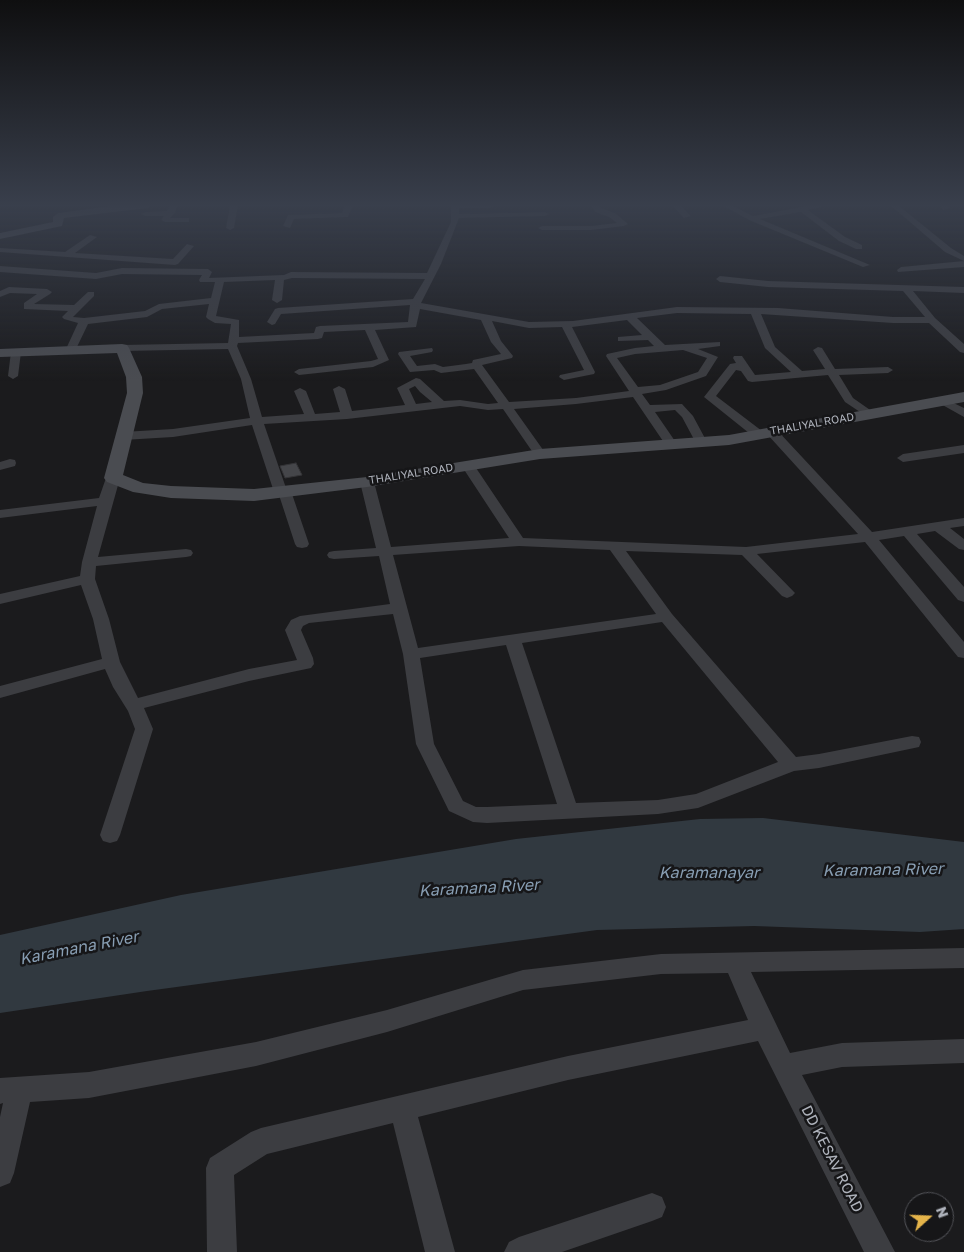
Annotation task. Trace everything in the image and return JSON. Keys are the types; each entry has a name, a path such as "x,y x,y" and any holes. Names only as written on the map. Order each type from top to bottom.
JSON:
{"street":[{"path":"13,376 8,353 233,343 318,336 320,329 413,325 415,303 436,263"},
{"path":"862,263 866,265"},
{"path":"901,270 964,264"},
{"path":"0,269 96,276 122,271 208,272 203,280 315,274 430,276"},
{"path":"0,276 11,270"},
{"path":"277,300 280,279 284,277"},
{"path":"720,278 768,284 964,290"},
{"path":"220,280 211,317 215,320 236,322 233,343 246,379 256,420 302,544"},
{"path":"905,287 932,320 964,350"},
{"path":"0,294 9,290 47,292 27,305 27,307 77,308"},
{"path":"92,294 67,317 84,321 147,314 159,307 170,305 214,301"},
{"path":"272,322 278,311 415,303 486,319 530,325 566,325 677,310 755,311 932,320"},
{"path":"755,311 770,348 800,375"},
{"path":"629,316 663,348"},
{"path":"403,354 414,370 435,367 441,370 476,365 477,362 508,356 496,342 486,319"},
{"path":"72,349 84,321"},
{"path":"564,377 590,372 566,325"},
{"path":"369,328 384,356"},
{"path":"622,339 651,337"},
{"path":"671,444 611,356 614,354 663,348 716,344"},
{"path":"123,436 173,433 256,420 347,415 441,404 460,403 488,407 576,400 662,388 702,374 713,356 681,347"},
{"path":"110,836 144,729 142,721 122,687 111,662 100,619 86,579 134,394 134,377 122,348"},
{"path":"384,356 428,350"},
{"path":"818,350 849,400 869,414"},
{"path":"299,372 373,364 384,360 384,356"},
{"path":"738,358 752,380 832,372 888,370"},
{"path":"476,365 540,454"},
{"path":"745,369 734,366 710,397 765,433 869,538 956,635 964,653"},
{"path":"412,408 402,388 416,381 441,404"},
{"path":"339,389 347,415"},
{"path":"300,391 311,417"},
{"name":"THALIYAL ROAD","path":"113,478 140,488 171,492 254,494 367,482 540,454 728,440 964,397"},
{"path":"943,400 964,413"},
{"path":"647,409 678,406 688,416 701,442"},
{"path":"903,458 964,449"},
{"path":"467,465 520,542"},
{"path":"367,482 411,654 425,744 456,806 472,814 487,815 658,807 698,801 791,764 819,762 912,742"},
{"path":"0,514 105,501"},
{"path":"334,556 520,542 746,551 869,538 964,522"},
{"path":"938,526 964,546"},
{"path":"907,531 964,597"},
{"path":"615,546 666,617 791,764"},
{"path":"746,551 787,593"},
{"path":"89,562 186,553"},
{"path":"0,599 86,579"},
{"path":"134,705 249,675 305,664 306,658 293,630 297,623 306,619 398,608"},
{"path":"411,654 666,617"},
{"path":"512,639 569,811"},
{"path":"0,692 111,662"},
{"path":"0,1173 10,1090 89,1085 256,1054 387,1021 524,980 661,964 964,958"},
{"name":"DD KESAV ROAD","path":"734,962 764,1028 880,1252"},
{"path":"222,1252 220,1168 261,1142 568,1068 764,1028"},
{"path":"784,1066 842,1055 964,1050"},
{"path":"402,1108 440,1252"},
{"path":"519,1252 652,1207"}],"water":[{"name":"Karamanayar","path":"763,818 964,842 964,929 920,932 754,926 597,930 147,991 0,1013 0,935 181,895 516,839 700,819"}],"building":[{"path":"296,463 302,475 285,478 280,466"}],"water label":[{"name":"Karamana River","path":"883,870"},
{"name":"Karamana River","path":"479,888"},
{"name":"Karamana River","path":"79,948"}]}
